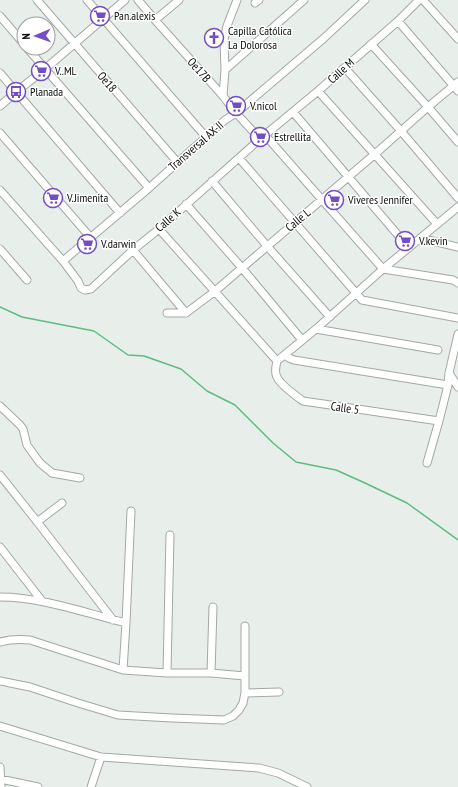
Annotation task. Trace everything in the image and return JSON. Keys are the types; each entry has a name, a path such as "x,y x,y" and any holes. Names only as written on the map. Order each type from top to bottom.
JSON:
{"street":[{"name":"Oe18","path":"37,0 178,163"},
{"path":"87,0 206,137"},
{"path":"0,106 125,0"},
{"name":"Oe17B","path":"138,0 223,96 236,113 262,137 322,200 383,269"},
{"path":"155,20 179,0"},
{"path":"223,96 225,70 224,40 227,26 237,0"},
{"path":"225,70 304,0"},
{"name":"Transversal AX-II","path":"63,262 178,163 225,120 236,113 323,39 365,0"},
{"name":"Calle M","path":"262,137 345,68 398,21 419,0"},
{"path":"423,0 458,39"},
{"path":"0,16 16,35"},
{"path":"398,21 456,86"},
{"path":"371,44 458,142"},
{"path":"34,56 149,188"},
{"path":"345,68 458,198"},
{"path":"0,74 120,213"},
{"name":"Calle L","path":"186,313 214,292 428,107 456,86"},
{"path":"318,91 436,224"},
{"path":"293,112 409,248"},
{"path":"0,133 91,238"},
{"name":"Calle K","path":"63,262 83,290 91,289 133,250 159,229 262,137"},
{"path":"239,158 362,300 458,318"},
{"path":"212,181 330,317"},
{"path":"0,190 63,262"},
{"path":"186,204 302,340"},
{"path":"159,229 277,361 330,317 436,224 457,209"},
{"path":"420,238 458,247"},
{"path":"0,249 27,280"},
{"path":"133,250 186,313"},
{"path":"383,269 453,280 458,283"},
{"path":"167,313 186,313"},
{"path":"316,329 438,350"},
{"path":"427,463 448,385 449,373 458,334"},
{"path":"285,354 294,360 448,385"},
{"name":"Calle 5","path":"277,361 277,378 302,401 439,421"},
{"path":"449,373 458,387"},
{"path":"0,406 20,424 28,445 40,463 52,473 80,478"},
{"path":"0,475 113,620"},
{"path":"37,522 62,503"},
{"path":"123,670 131,510"},
{"path":"167,673 170,535"},
{"path":"0,547 42,601"},
{"path":"0,597 42,601 126,623"},
{"path":"211,673 213,607"},
{"path":"0,680 30,687 118,715 224,720 239,710 243,703 245,676 245,626"},
{"path":"0,642 10,639 30,640 123,670 167,673 211,673 245,676"},
{"path":"244,693 279,692"},
{"path":"0,726 101,757 259,768 278,773 306,787"},
{"path":"91,787 101,757"},
{"path":"0,767 1,787"},
{"path":"0,779 38,787"}],"waterway":[{"path":"0,307 22,317 94,331 128,355 144,356 181,369 207,391 235,405 273,443 296,462 336,470 407,503 458,540"}],"place":[{"name":"Pan.alexis","path":"100,16"},
{"name":"Capilla Católica La Dolorosa","path":"214,38"},
{"name":"V..ML","path":"41,71"},
{"name":"Planada","path":"16,92"},
{"name":"V.nicol","path":"236,106"},
{"name":"Estrellita","path":"260,137"},
{"name":"V.Jimenita","path":"53,198"},
{"name":"Viveres Jennifer","path":"334,200"},
{"name":"V.kevin","path":"405,241"},
{"name":"V.darwin","path":"87,244"}]}
